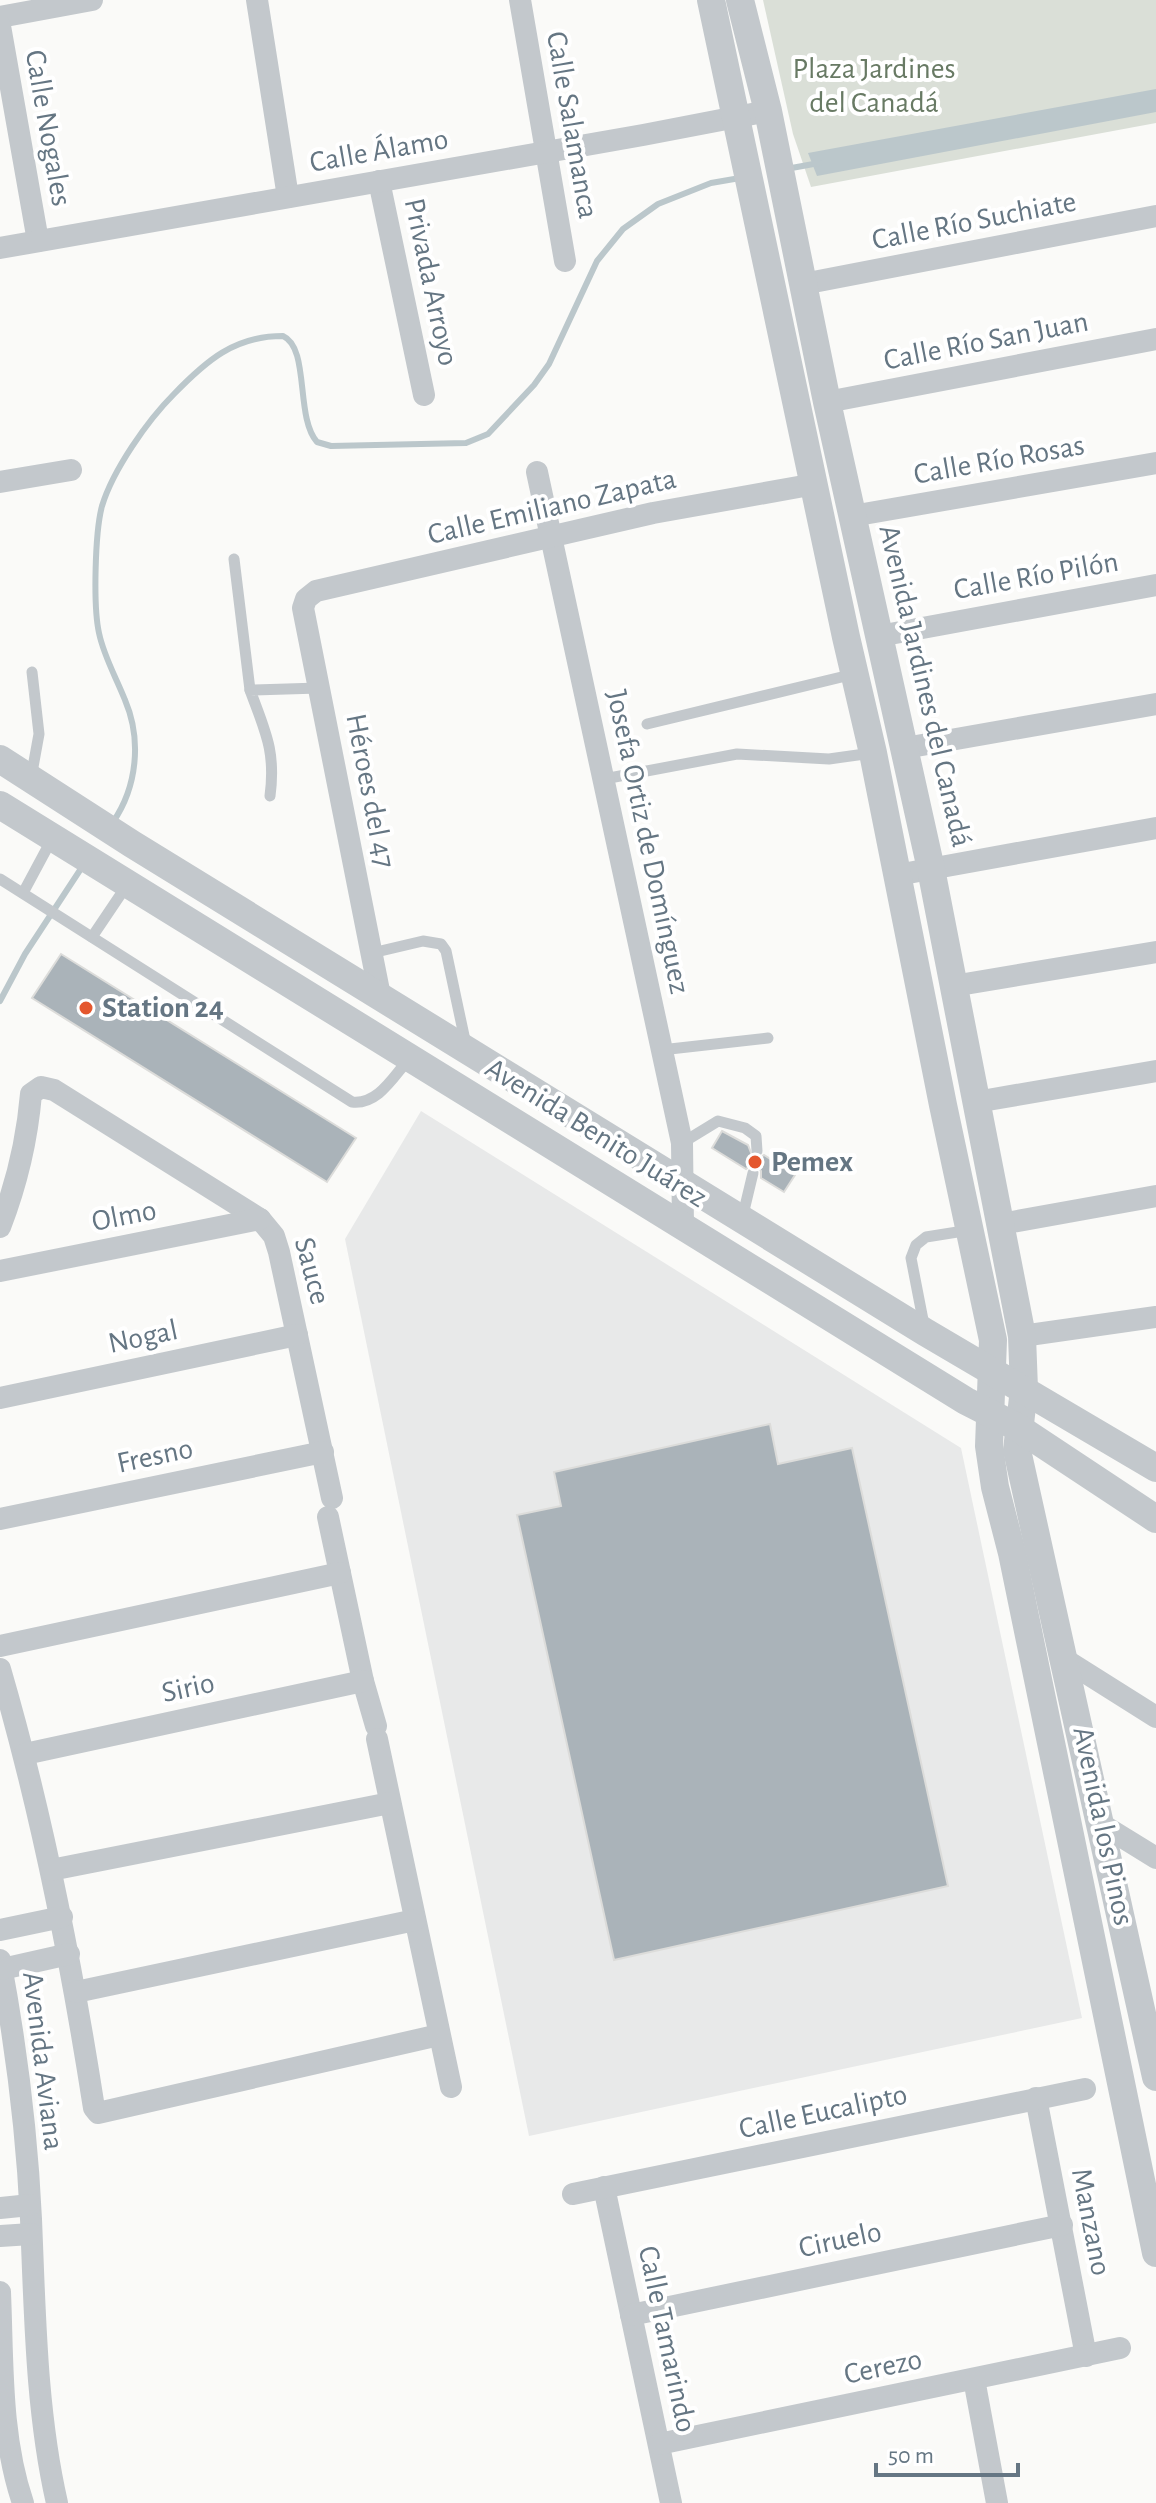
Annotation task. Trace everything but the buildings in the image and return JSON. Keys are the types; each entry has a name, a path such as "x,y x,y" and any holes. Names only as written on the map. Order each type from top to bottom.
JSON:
{"street":[{"path":"0,17 92,0"},
{"path":"257,0 288,197"},
{"name":"Calle Salamanca","path":"520,0 565,261"},
{"path":"711,0 873,753 993,1340 994,1373"},
{"name":"Avenida Jardines del Canadá","path":"740,0 768,111 827,402 931,869 1001,1224 1022,1336 1024,1389 1017,1427"},
{"name":"Calle Nogales","path":"0,26 38,241"},
{"name":"Calle Álamo","path":"0,248 547,151 739,131 768,111"},
{"name":"Privada Arroyo","path":"379,181 424,395"},
{"name":"Calle Río Suchiate","path":"803,284 1156,216"},
{"name":"Calle Río San Juan","path":"827,402 1156,339"},
{"name":"Calle Río Rosas","path":"852,516 1156,463"},
{"path":"0,482 71,470"},
{"name":"Josefa Ortiz de Domínguez","path":"537,472 682,1143 683,1227"},
{"name":"Calle Emiliano Zapata","path":"306,599 316,591 653,513 815,484"},
{"name":"Calle Río Pilón","path":"879,636 1156,585"},
{"name":"Héroes del 47","path":"306,599 303,608 380,996"},
{"path":"905,748 1156,704"},
{"name":"Avenida Benito Juárez","path":"0,759 132,844 925,1332 1156,1468"},
{"name":"Avenida Benito Juárez","path":"0,805 966,1401 1017,1427 1156,1519"},
{"path":"897,875 1156,828"},
{"path":"953,986 1156,952"},
{"path":"976,1102 1156,1071"},
{"name":"Sauce","path":"0,1227 20,1174 31,1094 41,1087 54,1090 260,1219 274,1236 323,1452 340,1573 451,2087"},
{"path":"1001,1224 1156,1196"},
{"name":"Olmo","path":"0,1271 260,1219"},
{"path":"1022,1336 1156,1317"},
{"name":"Nogal","path":"0,1398 297,1335"},
{"name":"Avenida los Pinos","path":"994,1373 989,1446 995,1487 1012,1553 1156,2253"},
{"name":"Avenida los Pinos","path":"1017,1427 1020,1465 1156,2077"},
{"name":"Fresno","path":"0,1519 323,1452"},
{"path":"0,1646 340,1573"},
{"path":"1064,1659 1156,1717"},
{"path":"0,1669 25,1754 62,1917 94,2108 98,2113 439,2035"},
{"name":"Sirio","path":"25,1754 363,1681"},
{"path":"51,1870 390,1803"},
{"path":"1101,1824 1156,1858"},
{"path":"0,1930 62,1917"},
{"path":"76,1992 415,1920"},
{"path":"1,1964 69,1954"},
{"name":"Avenida Aviana","path":"1,1964 30,2205 41,2413 57,2503"},
{"name":"Calle Eucalipto","path":"573,2194 1085,2089"},
{"name":"Manzano","path":"1036,2098 1086,2356"},
{"name":"Calle Tamarindo","path":"604,2187 671,2503"},
{"path":"0,2208 30,2205"},
{"name":"Ciruelo","path":"631,2315 1062,2225"},
{"path":"0,2236 31,2234"},
{"path":"0,2292 7,2435 23,2503"},
{"name":"Cerezo","path":"659,2444 1120,2348"},
{"path":"974,2379 997,2503"}],"lane":[{"path":"234,559 250,690 269,741 274,766 270,796"},
{"path":"31,778 39,734 32,672"},
{"path":"647,724 854,674"},
{"path":"250,690 319,688"},
{"path":"604,779 737,754 829,759 873,753"},
{"path":"28,896 60,842"},
{"path":"0,879 352,1102 363,1103 374,1098 409,1058"},
{"path":"92,937 120,881"},
{"path":"372,953 423,941 441,944 446,951 467,1050"},
{"path":"661,1050 768,1038"},
{"path":"682,1143 718,1121 745,1128 756,1136 757,1151"},
{"path":"742,1219 753,1173"},
{"path":"925,1332 911,1258 916,1245 926,1237 970,1230"}],"shaded area":[{"path":"1156,89 1156,112 817,176 808,153"},
{"path":"421,1111 961,1448 1082,2018 529,2136 345,1239"}],"green space":[{"name":"Plaza Jardines del Canadá","path":"763,0 1156,0 1156,123 811,187 793,134"}],"waterway":[{"path":"786,169 819,163"},
{"path":"113,822 132,779 135,747 130,715 104,650 97,621 96,569 100,518 107,492 122,462 174,394 210,361 235,346 250,340 283,336 297,354 306,417 317,442 331,446 466,443 488,434 534,385 549,364 597,261 623,229 658,204 711,183 740,178"},
{"path":"0,1001 25,954 84,864"}],"place":[{"name":"Station 24","path":"86,1008"},
{"name":"Pemex","path":"755,1162"}]}
